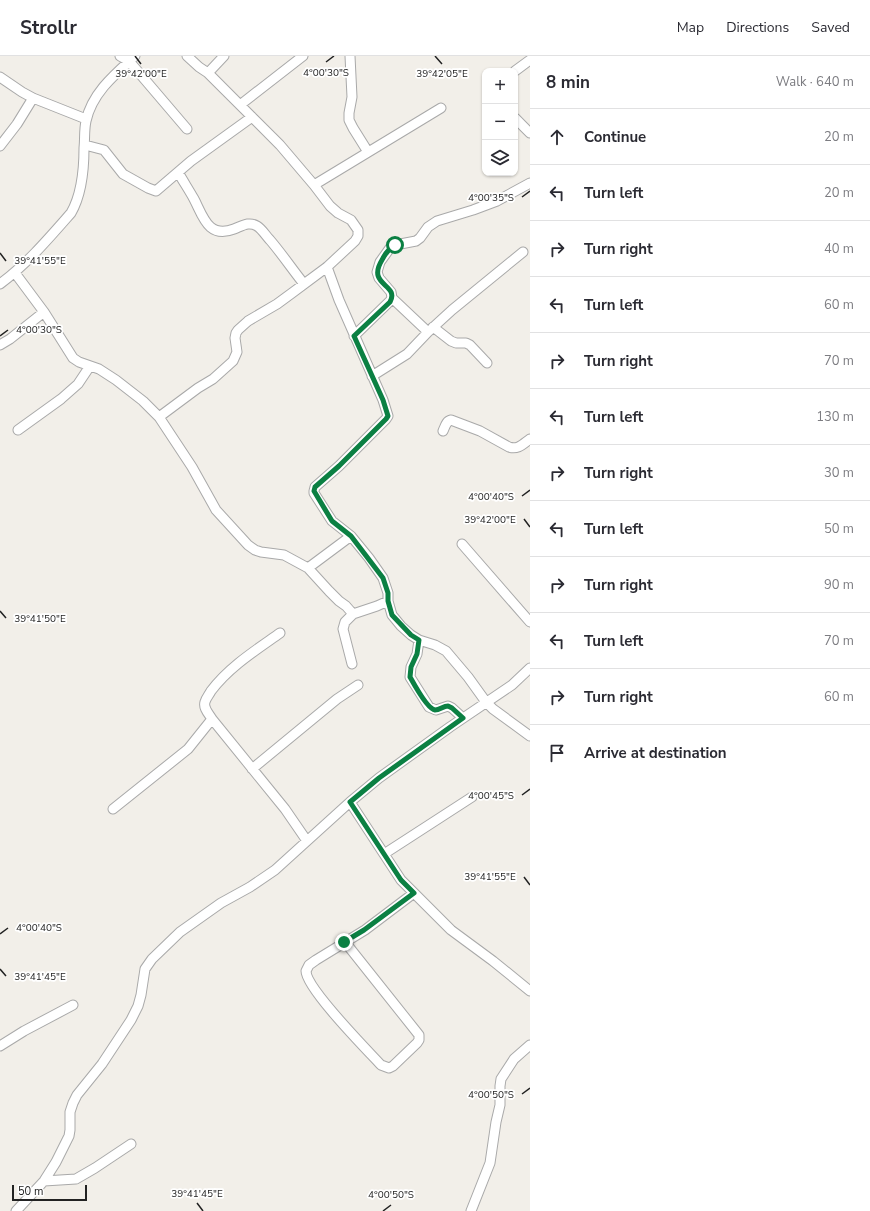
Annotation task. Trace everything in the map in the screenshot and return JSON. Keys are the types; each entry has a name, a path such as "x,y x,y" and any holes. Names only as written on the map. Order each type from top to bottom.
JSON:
{"street":[{"path":"120,56 132,59 187,129"},
{"path":"159,417 198,388 213,379 233,361 237,352 235,338 236,333 243,325 277,304 327,267 355,241 358,236 358,230 351,220 338,213 330,206 280,145 208,73 187,56"},
{"path":"208,73 224,56"},
{"path":"240,105 303,56"},
{"path":"350,56 352,97 349,120 368,152"},
{"path":"0,284 15,273 57,229 75,207 81,188 86,119 97,95 104,85 132,59"},
{"path":"518,69 530,60"},
{"path":"0,78 33,98 86,119"},
{"path":"0,146 17,124 33,98"},
{"path":"314,185 441,108"},
{"path":"85,145 104,150 123,174 152,190 157,190 191,161 252,117"},
{"path":"518,120 528,128"},
{"path":"178,172 208,225 221,231 228,231 245,224 258,226 304,284"},
{"path":"354,336 390,302 392,298 391,292 378,278 377,272 380,262 390,248 395,245 420,238 428,227 437,221 497,201 530,183"},
{"path":"372,376 407,354 430,329 524,252"},
{"path":"327,267 354,336 383,400 388,416 339,466 315,487 314,491 332,521 351,536 383,578 388,593 388,601 392,615 411,635 419,640 435,645 446,651 468,676 486,702 530,736"},
{"path":"15,273 44,312 73,358 99,369 116,380 146,404 159,417 192,467 216,510 248,545 261,552 284,555 308,568 353,614"},
{"path":"392,298 430,329 451,341 470,345 487,363"},
{"path":"0,345 10,339 44,312"},
{"path":"18,430 61,399 78,384 90,366"},
{"path":"443,431 445,425 451,420 480,431 513,449 518,448 530,439"},
{"path":"308,568 351,536"},
{"path":"462,544 530,622"},
{"path":"352,664 343,629 345,622 353,614 388,601"},
{"path":"280,633 227,674 207,697 204,704 212,719 285,809 307,841"},
{"path":"419,640 417,654 411,667 410,677 429,706 436,710 448,706 463,718"},
{"path":"16,1211 44,1181 56,1162 69,1136 70,1112 75,1099 102,1064 131,1020 138,1006 145,969 152,959 180,932 221,903 250,887 269,874 379,778 512,685 530,668"},
{"path":"252,769 337,699 358,685"},
{"path":"113,809 188,749 212,719"},
{"path":"384,854 472,797"},
{"path":"350,802 401,880 451,930 494,961 530,991"},
{"path":"344,942 419,1035 419,1040 417,1043 389,1068 382,1065 328,1006 306,975 307,969 316,960 344,942 364,930 414,893"},
{"path":"0,1046 72,1005"},
{"path":"471,1211 490,1163 500,1105 500,1086 502,1079 514,1060 530,1045"},
{"path":"44,1181 76,1179 131,1144"}],"route":[{"path":"344,942 364,930 414,893 401,880 350,802 379,778 463,718 452,708 446,705 436,710 433,709 424,699 410,677 411,667 417,654 419,640 401,626 392,615 388,601 388,593 383,578 351,536 332,521 314,493 315,487 339,466 388,416 383,400 354,336 390,302 392,298 389,289 378,278 377,272 378,267 386,253 395,245"}]}
